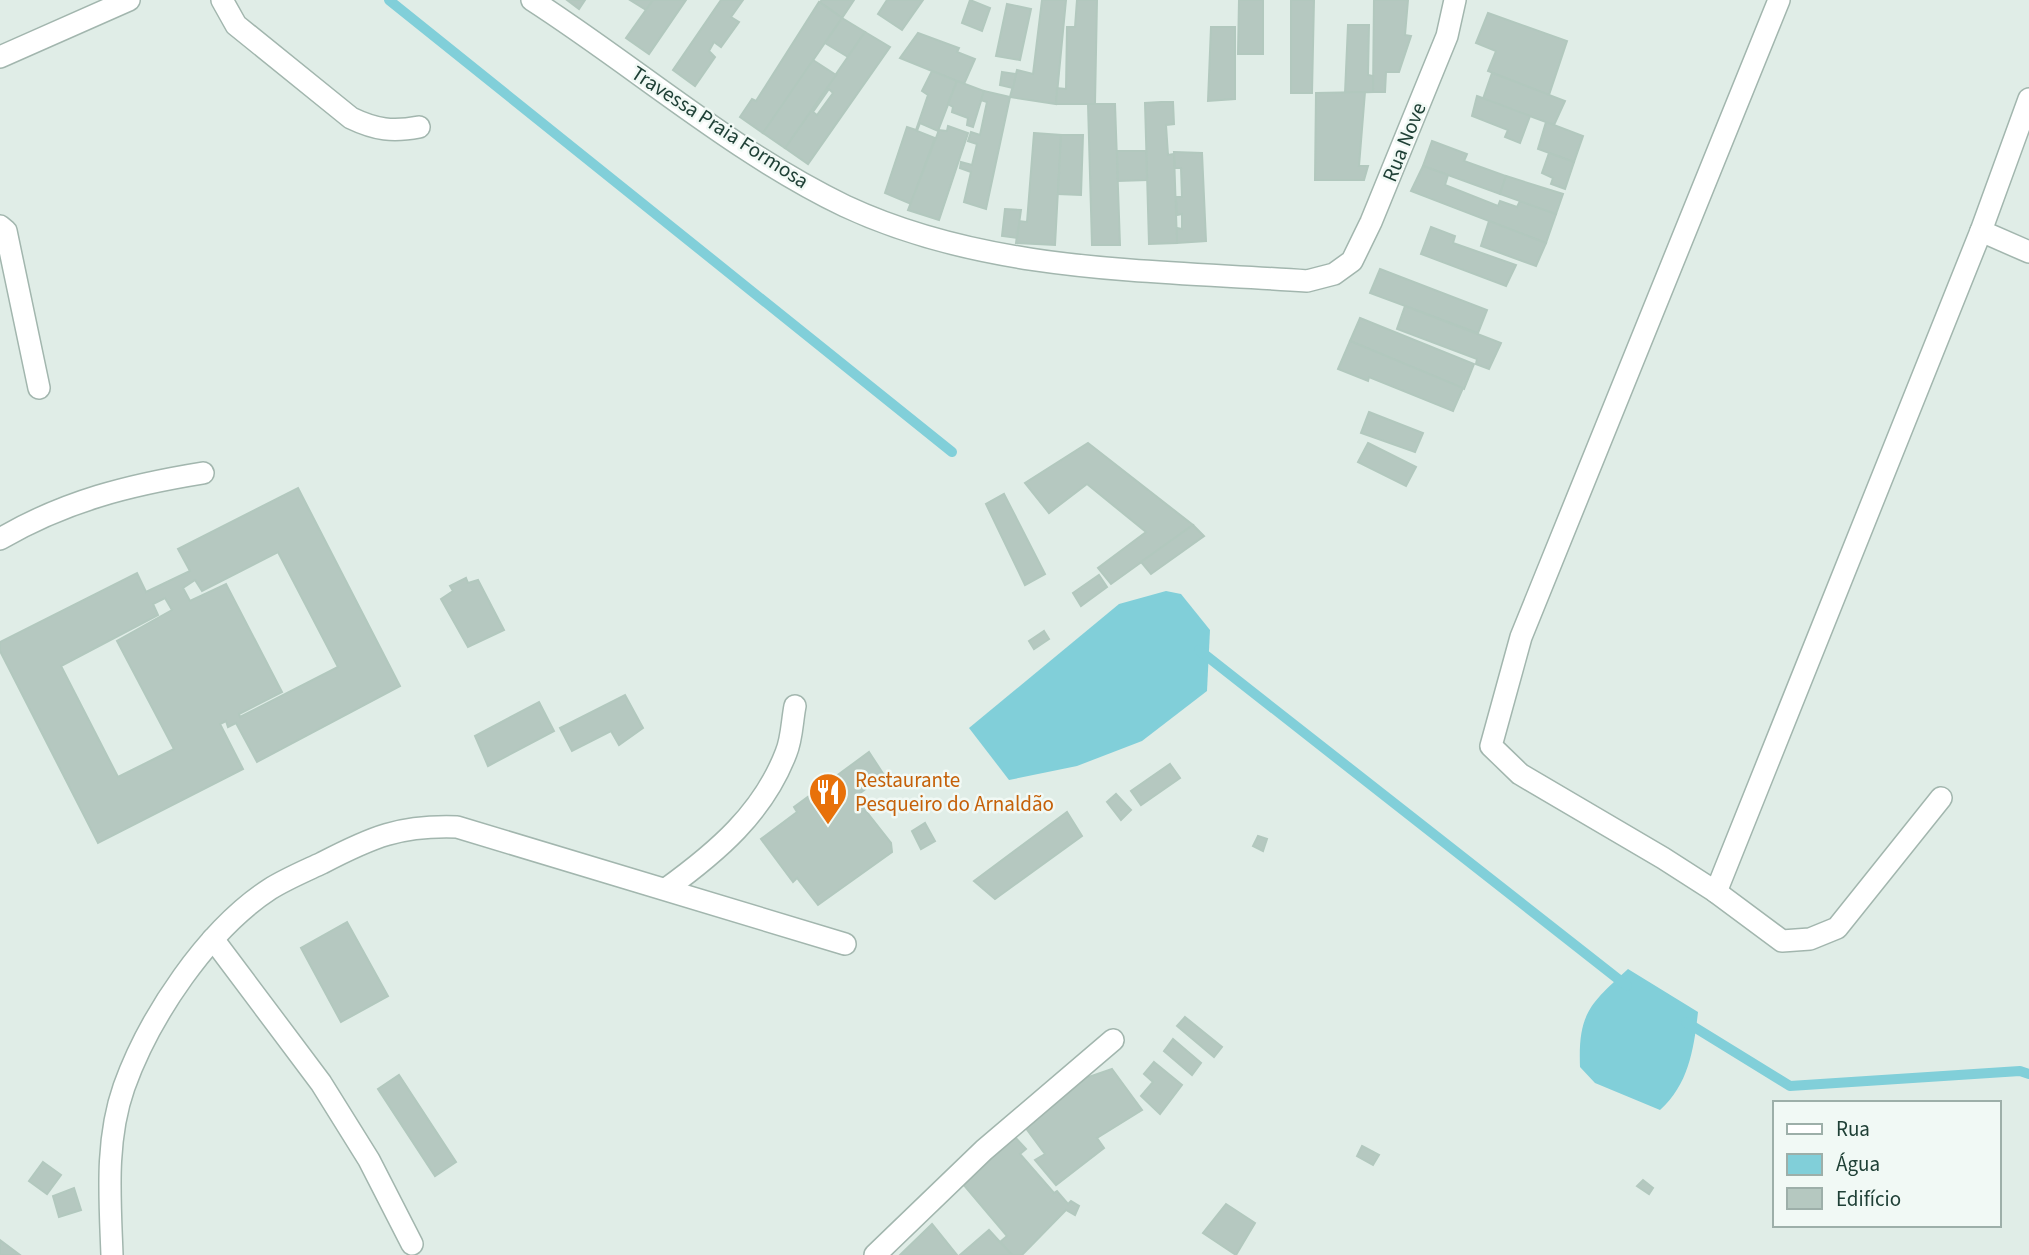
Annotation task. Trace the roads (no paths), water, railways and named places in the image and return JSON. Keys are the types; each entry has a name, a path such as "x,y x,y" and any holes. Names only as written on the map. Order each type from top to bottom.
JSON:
{"street":[{"path":"0,57 129,0"},
{"path":"222,0 236,25 351,118 374,129 398,131 419,127"},
{"name":"Travessa Praia Formosa","path":"532,0 780,171 846,206 920,234 1009,257 1307,281 1335,274"},
{"name":"Rua Nove","path":"1335,274 1352,261 1371,222 1447,36 1455,0"},
{"path":"1779,0 1521,637 1491,746 1520,774 1716,892 1782,941 1810,939 1837,928 1941,798"},
{"path":"1716,892 1981,231 2029,99"},
{"path":"0,226 6,231 39,388"},
{"path":"1981,231 2029,251"},
{"path":"0,539 38,517 130,485 203,473"},
{"path":"666,889 708,859 742,827 770,788 787,751 795,706"},
{"path":"112,1255 110,1147 124,1089 142,1045 173,994 213,939 269,890 371,838 420,825 457,827 845,944"},
{"path":"213,939 321,1083 369,1160 412,1244"},
{"path":"875,1255 984,1150 1113,1040"}],"water":[{"path":"1166,591 1181,594 1210,630 1207,691 1142,741 1077,766 1009,780 969,728 1119,604"},
{"path":"1628,969 1698,1012 1692,1052 1684,1077 1670,1100 1660,1110 1595,1083 1580,1067 1584,1021 1604,991"}],"waterway":[{"path":"389,0 952,452"},
{"path":"1199,650 1627,986"},
{"path":"1686,1022 1790,1086 2020,1071 2029,1074"}],"place":[{"name":"Restaurante Pesqueiro do Arnaldão","path":"828,826"}]}
